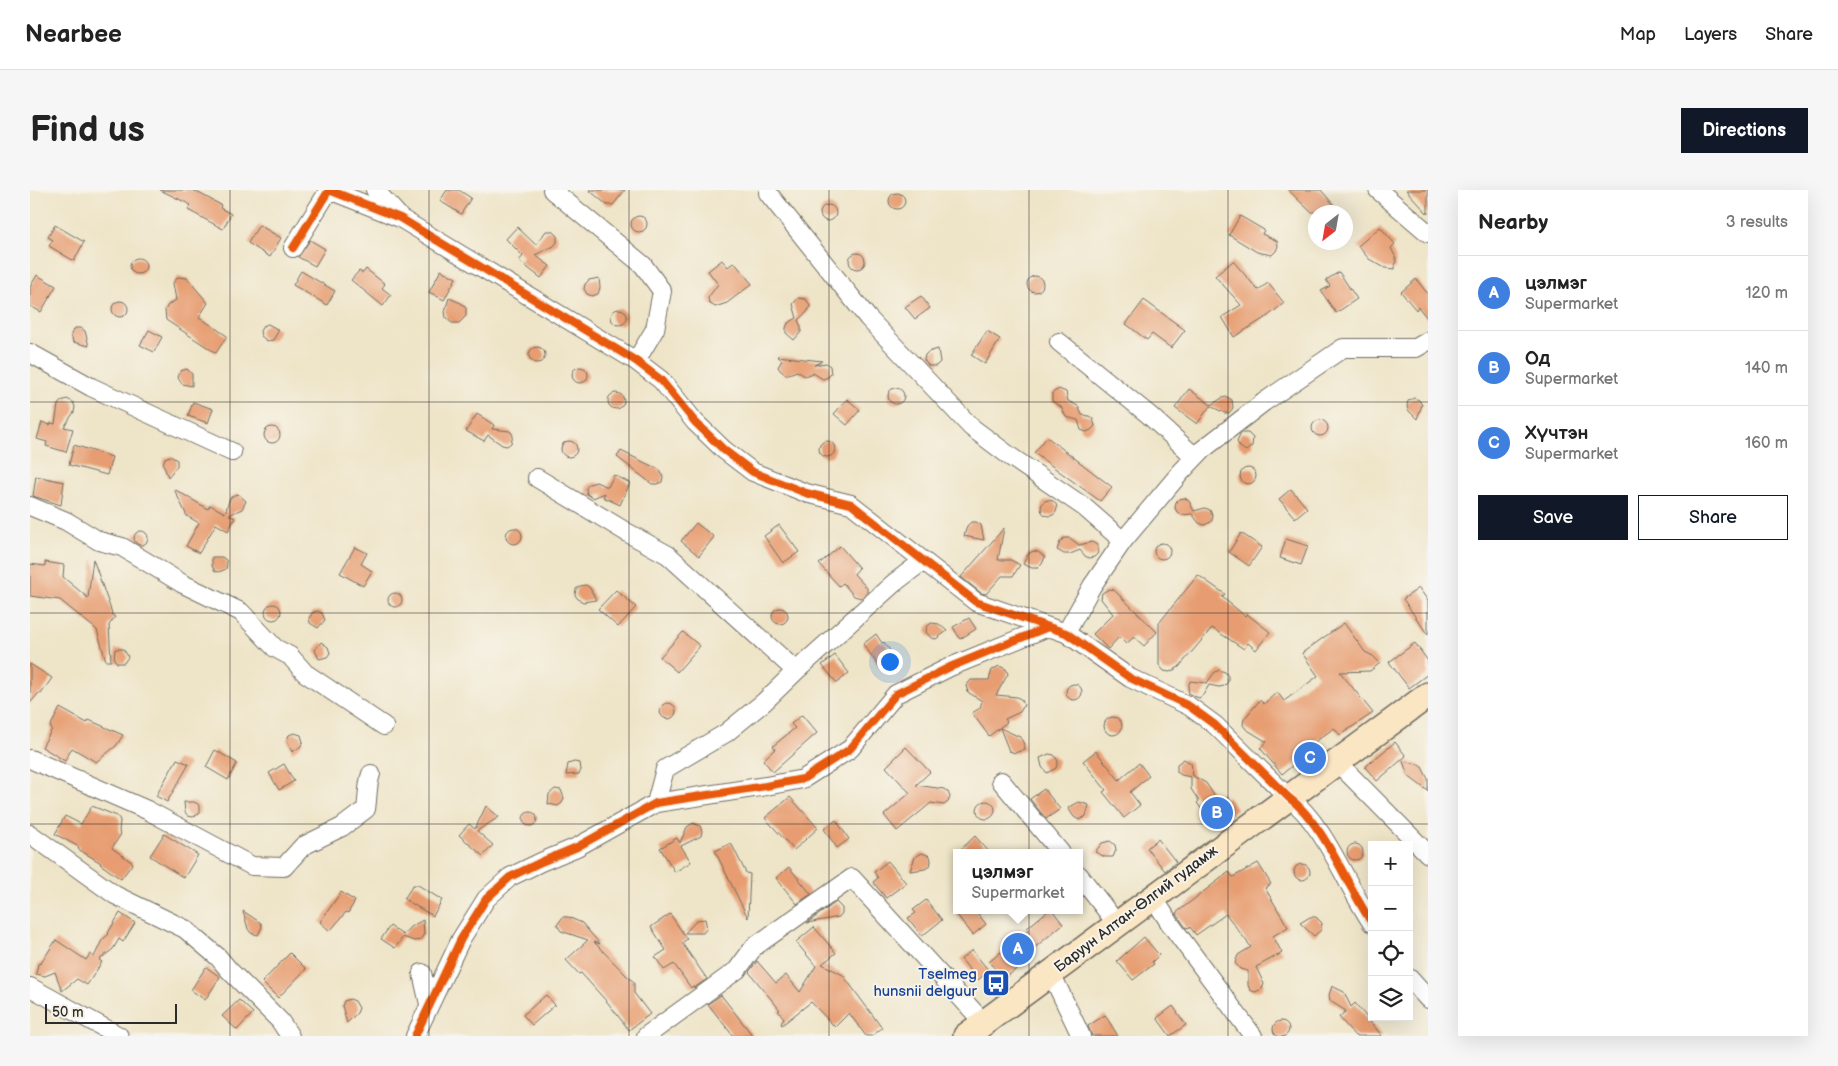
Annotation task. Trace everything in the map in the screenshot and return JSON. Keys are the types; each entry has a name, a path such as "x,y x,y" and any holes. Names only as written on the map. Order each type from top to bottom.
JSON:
{"main road":[{"name":"Баруун Алтан-Өлгий гудамж","path":"975,1029 1428,695"}],"street":[{"path":"293,248 329,190 400,218 636,361 661,380 696,422 724,450 754,472 806,493 851,504 976,602 1066,633 1130,678 1189,706 1216,725 1296,803 1319,831 1368,916"},
{"path":"375,190 400,218"},
{"path":"552,190 643,265 662,291 655,329 636,361"},
{"path":"1378,190 1428,233"},
{"path":"768,193 868,318 971,427 1084,507 1123,541"},
{"path":"1066,633 1092,586 1123,541 1181,472 1195,458 1264,402 1343,348 1416,348 1428,341"},
{"path":"1059,342 1149,414 1195,458"},
{"path":"30,353 91,387 232,452"},
{"path":"537,478 668,555 796,671"},
{"path":"30,506 66,520 98,541 122,547 183,584 241,612 275,648 290,656 305,673 384,726"},
{"path":"656,802 665,769 726,733 764,702 894,583 923,560"},
{"path":"415,1036 461,939 486,898 510,877 577,847 656,802 803,779 850,749 896,694 950,667 1048,627"},
{"path":"30,759 147,810 252,866 284,867 303,846 342,827 366,810 369,794 367,784 371,774"},
{"path":"1336,761 1428,854"},
{"path":"1001,781 1058,849"},
{"path":"30,834 115,894 184,930 218,957 280,1021 290,1036"},
{"path":"646,1036 737,970 754,947 852,878 975,1029"},
{"path":"1083,880 1117,924"},
{"path":"1153,897 1171,925 1253,1036"},
{"path":"422,973 429,1004"},
{"path":"1051,973 1081,1036"},
{"path":"1413,982 1428,999"},
{"path":"30,987 119,1036"}],"building":[{"path":"160,190 193,190 221,205 220,208 231,214 223,229 188,210 191,205"},
{"path":"447,190 459,190 471,198 461,214 440,201"},
{"path":"589,190 625,190 613,205 607,205"},
{"path":"1288,190 1321,190 1334,205 1308,205 1308,209"},
{"path":"1406,190 1428,190 1428,214"},
{"path":"894,193 900,193 905,198 903,207 894,209 889,204 889,198"},
{"path":"828,205 834,207 836,213 834,219 828,221 822,219 820,213 822,207"},
{"path":"636,216 642,216 647,221 645,230 636,232 631,227 631,221"},
{"path":"1240,216 1264,230 1262,234 1277,241 1278,246 1272,255 1257,252 1229,235"},
{"path":"55,225 84,242 74,261 49,246 53,240 48,237"},
{"path":"259,225 281,238 270,257 248,243"},
{"path":"517,227 536,245 546,231 552,231 557,236 557,242 554,246 535,255 550,266 541,278 519,261 523,256 506,239"},
{"path":"1380,227 1395,244 1391,248 1396,258 1395,269 1385,268 1369,259 1358,246"},
{"path":"310,240 325,249 315,266 298,257"},
{"path":"854,253 860,253 865,258 863,267 854,269 849,264 849,258"},
{"path":"135,258 141,258 146,263 144,272 135,274 130,269 130,263"},
{"path":"722,260 728,267 734,262 752,284 727,303 715,307 709,303 708,298 718,284 708,271"},
{"path":"1233,261 1258,290 1268,283 1284,303 1268,316 1234,337 1222,317 1241,305 1215,276"},
{"path":"366,269 385,284 382,288 391,295 383,306 351,280 359,271 363,273"},
{"path":"441,270 456,278 444,300 429,292"},
{"path":"301,271 335,291 327,305 293,285"},
{"path":"1339,272 1357,299 1336,313 1321,291 1330,286 1326,280"},
{"path":"37,275 56,286 41,312 30,306 30,287"},
{"path":"1032,276 1038,276 1043,281 1041,290 1032,292 1027,287 1027,281"},
{"path":"178,277 187,278 208,303 199,317 227,336 216,353 166,320 165,310 168,305 176,300 173,283"},
{"path":"599,278 600,288 598,294 592,296 587,294 584,289 585,284 589,280"},
{"path":"1416,279 1428,294 1428,319 1418,307 1416,310 1401,292"},
{"path":"921,296 930,308 915,319 905,307"},
{"path":"449,298 461,303 466,308 466,316 459,323 452,323 446,318 445,311"},
{"path":"798,298 806,299 810,306 808,311 798,320 801,332 794,340 786,333 786,328 788,323 797,318 793,304"},
{"path":"1144,300 1185,330 1171,348 1152,334 1147,340 1126,324"},
{"path":"117,301 123,301 128,306 126,315 117,317 112,312 112,306"},
{"path":"616,309 622,309 627,314 625,323 616,325 611,320 611,314"},
{"path":"268,324 279,330 273,340 267,341 261,336 260,331 263,326"},
{"path":"75,328 81,328 85,331 89,346 73,342 71,334"},
{"path":"149,330 162,337 154,352 140,345"},
{"path":"987,331 1000,339 985,364 971,355"},
{"path":"537,347 543,349 545,355 543,361 537,363 531,361 529,355 531,349"},
{"path":"938,349 940,362 936,366 929,366 924,360 925,355"},
{"path":"777,356 822,361 814,365 826,363 830,366 831,374 823,379 813,373 805,376 797,371 786,375 778,367 782,360"},
{"path":"577,367 583,367 588,372 586,381 577,383 572,378 572,372"},
{"path":"187,369 192,374 192,386 182,384 178,378 180,371"},
{"path":"893,388 899,388 904,393 902,402 893,404 888,399 888,393"},
{"path":"1059,389 1066,392 1068,401 1078,406 1082,415 1093,419 1095,426 1091,430 1086,432 1081,430 1078,420 1066,417 1061,407 1052,401 1052,393"},
{"path":"1189,389 1211,405 1227,397 1232,400 1233,408 1229,413 1225,413 1210,406 1197,424 1175,408"},
{"path":"616,393 622,395 624,401 622,407 616,409 610,407 608,401 610,395"},
{"path":"1414,398 1419,400 1422,405 1417,419 1408,410 1407,406 1408,401"},
{"path":"67,399 73,402 75,407 74,412 64,427 73,429 66,452 46,446 47,442 37,439 42,422 50,425 51,423 55,424 58,405 61,401"},
{"path":"847,399 860,410 847,425 834,414"},
{"path":"193,402 213,409 208,423 188,416"},
{"path":"477,414 494,425 492,429 510,431 513,435 511,443 507,446 502,445 488,435 484,441 466,431"},
{"path":"1320,420 1326,422 1328,428 1326,434 1320,436 1314,434 1312,428 1314,422"},
{"path":"272,427 280,435 272,443 264,435"},
{"path":"1241,433 1248,433 1253,438 1252,446 1246,451 1237,442"},
{"path":"1047,437 1112,487 1100,501 1034,453"},
{"path":"566,441 572,441 577,446 575,455 566,457 561,452 561,446"},
{"path":"827,441 833,443 835,449 833,455 827,457 821,455 819,449 821,443"},
{"path":"74,445 112,457 107,475 69,465"},
{"path":"621,451 660,470 663,477 662,482 652,484 617,457"},
{"path":"170,456 177,460 177,466 168,477 163,464 165,458"},
{"path":"1245,468 1251,468 1256,473 1254,482 1245,484 1240,479 1240,473"},
{"path":"614,475 630,483 620,505 603,497 605,493 593,498 587,494 586,488 589,484 596,482 608,487"},
{"path":"36,476 64,482 61,505 33,496"},
{"path":"174,489 208,509 210,505 225,513 230,498 234,495 238,494 246,501 242,509 229,515 235,518 228,531 216,524 199,553 186,546 199,523 187,516"},
{"path":"1291,489 1307,508 1295,518 1279,499"},
{"path":"1185,498 1189,501 1194,511 1205,508 1210,510 1213,517 1211,522 1204,525 1199,523 1192,514 1182,515 1177,512 1175,508 1176,502 1179,499"},
{"path":"1046,500 1052,500 1057,505 1055,514 1046,516 1041,511 1041,505"},
{"path":"971,522 981,525 984,540 964,536 967,526"},
{"path":"696,523 714,537 699,556 681,541"},
{"path":"779,525 799,552 783,563 764,536"},
{"path":"511,528 517,528 522,533 520,542 511,544 506,539 506,533"},
{"path":"1004,528 998,560 1011,560 1020,565 1013,576 1002,576 986,594 981,593 961,577"},
{"path":"138,531 144,531 148,538 144,545 138,545 134,541 134,535"},
{"path":"1241,533 1262,547 1249,566 1229,552"},
{"path":"1064,538 1070,538 1079,545 1092,542 1097,545 1098,553 1094,557 1089,558 1080,550 1064,554 1057,550"},
{"path":"1286,539 1308,546 1301,565 1280,558"},
{"path":"1159,543 1165,543 1170,548 1168,557 1159,559 1154,554 1154,548"},
{"path":"840,546 859,568 854,574 867,588 867,593 861,598 854,596 843,583 839,586 819,564"},
{"path":"355,547 367,553 361,564 372,571 363,586 340,573"},
{"path":"1033,551 1045,557 1038,568 1032,568 1023,564 1028,554"},
{"path":"212,557 222,557 226,560 226,569 219,572 215,571 212,566"},
{"path":"93,559 111,614 115,617 109,625 111,661 106,661 97,630 60,600 30,596 30,564 45,566 45,562 64,565 63,577 88,598"},
{"path":"1198,575 1225,594 1222,597 1245,616 1247,614 1270,632 1256,650 1248,643 1244,649 1212,628 1179,667 1170,672 1164,671 1159,665 1159,623"},
{"path":"586,585 590,588 596,600 583,602 575,595 576,589"},
{"path":"1419,588 1428,601 1428,635 1403,599"},
{"path":"1109,589 1114,590 1157,632 1144,646 1134,637 1126,644 1119,637 1108,649 1093,634 1113,614 1101,599 1102,593"},
{"path":"616,590 636,607 618,627 598,609"},
{"path":"392,593 398,593 402,600 398,607 392,607 388,603 388,597"},
{"path":"273,604 281,612 273,620 265,612"},
{"path":"780,608 786,610 788,616 786,622 780,624 774,622 772,616 774,610"},
{"path":"318,611 322,613 325,620 318,628 310,623 309,618 313,612"},
{"path":"969,618 976,629 960,639 953,627"},
{"path":"931,623 939,624 947,631 936,639 931,638 926,632 927,627"},
{"path":"1344,623 1365,652 1373,656 1380,663 1370,671 1340,672 1373,713 1340,735 1334,728 1311,745 1317,754 1305,764 1301,759 1282,774 1260,748 1267,742 1246,729 1243,725 1244,719 1260,700 1264,704 1277,692 1284,701 1318,676 1302,653"},
{"path":"683,632 700,646 677,672 660,657"},
{"path":"876,634 898,662 883,672 863,644"},
{"path":"321,642 328,647 330,653 327,657 319,659 315,650"},
{"path":"1415,643 1428,661 1428,674 1409,688 1389,662"},
{"path":"115,649 123,649 126,653 128,657 124,663 117,663 114,659"},
{"path":"835,655 849,673 837,683 822,665"},
{"path":"30,664 52,678 41,694 39,693 30,703"},
{"path":"999,666 1006,669 1008,674 996,695 1017,697 1022,700 1024,705 1020,712 1005,719 1007,722 989,736 972,713 980,708 982,701 966,691 968,692 966,686 971,680 989,680 992,670"},
{"path":"1219,670 1225,672 1228,676 1228,682 1224,686 1209,685 1199,698 1189,694 1190,681 1207,683 1214,673"},
{"path":"1071,684 1077,684 1082,689 1080,698 1071,700 1066,695 1066,689"},
{"path":"668,703 674,705 676,711 674,717 668,719 662,717 660,711 662,705"},
{"path":"60,708 87,723 89,720 123,735 116,746 96,762 72,748 65,761 42,747 52,729 50,727"},
{"path":"802,715 817,733 773,772 763,760 775,749 773,746 795,728 791,724"},
{"path":"1113,717 1119,720 1122,726 1119,732 1113,735 1107,732 1104,726 1107,720"},
{"path":"1000,728 1020,737 1025,749 1015,753 1009,751"},
{"path":"294,733 301,735 303,742 300,747 292,752 287,740 289,735"},
{"path":"1395,742 1406,756 1377,781 1365,767"},
{"path":"906,747 930,772 916,785 944,789 950,797 944,805 931,803 897,831 884,815 910,793 886,767"},
{"path":"215,750 237,763 228,780 206,767"},
{"path":"1096,751 1119,780 1139,763 1149,776 1130,792 1140,805 1124,818 1103,792 1106,790 1083,761"},
{"path":"1049,754 1054,755 1058,761 1056,768 1047,773 1042,767 1040,758"},
{"path":"177,759 189,764 167,802 156,796"},
{"path":"1184,759 1191,763 1193,776 1206,783 1219,803 1228,797 1237,809 1215,826 1197,803 1199,801 1191,789 1191,777 1177,772 1177,764"},
{"path":"1403,761 1422,767 1428,779 1428,791 1408,776"},
{"path":"580,763 581,770 579,774 566,775 568,764"},
{"path":"284,764 294,781 279,790 269,773"},
{"path":"555,789 561,790 564,798 558,806 548,804 549,794"},
{"path":"1044,789 1060,809 1046,819 1030,799"},
{"path":"790,797 818,828 794,850 765,818"},
{"path":"986,801 992,804 995,810 992,816 986,819 980,816 977,810 980,804"},
{"path":"184,802 198,804 200,813 193,817 188,816 185,812"},
{"path":"1079,802 1089,805 1086,816 1079,820 1074,817 1068,808"},
{"path":"92,806 117,816 120,820 119,832 121,834 112,848 133,863 121,879 101,863 78,849 79,847 55,834 65,816 81,824"},
{"path":"486,806 499,817 477,831 493,845 483,856 459,835 469,824 475,829"},
{"path":"530,812 535,814 537,819 535,824 530,826 525,824 523,819 525,814"},
{"path":"836,820 849,839 837,848 824,829"},
{"path":"693,823 700,826 701,836 681,846 691,862 675,872 660,848 677,838 680,843 687,827"},
{"path":"164,834 198,855 184,878 150,856"},
{"path":"975,836 986,849 961,849"},
{"path":"1158,839 1176,862 1165,871 1147,848"},
{"path":"1110,841 1115,845 1116,850 1113,857 1105,857 1095,852 1102,843"},
{"path":"731,843 746,873 750,874 748,918 715,851"},
{"path":"1352,844 1358,844 1363,849 1361,858 1352,860 1347,855 1347,849"},
{"path":"922,853 930,856 930,866 925,869 910,871 915,857"},
{"path":"888,861 906,883 886,898 873,882 878,878 874,872"},
{"path":"1258,863 1271,884 1265,888 1288,927 1273,936 1282,953 1256,967 1264,984 1262,989 1255,992 1250,990 1248,985 1248,971 1240,969 1235,963 1238,955 1251,947 1226,914 1196,935 1190,927 1186,928 1176,913 1229,872 1233,877"},
{"path":"1299,864 1305,864 1310,869 1308,878 1299,880 1294,875 1294,869"},
{"path":"789,867 811,894 797,904 776,878"},
{"path":"413,885 418,885 442,900 433,916 404,899"},
{"path":"341,892 355,901 348,913 346,912 330,931 320,922"},
{"path":"926,900 942,920 922,936 908,918 916,913 913,910"},
{"path":"836,902 842,908 842,913 839,917 807,923"},
{"path":"243,911 261,923 262,927 258,935 251,933 248,929"},
{"path":"120,913 135,923 123,942 119,939 113,949 99,960 102,962 87,985 77,979 62,991 55,972 45,976 36,974 38,964 41,963 56,940 86,960 90,954 94,957 102,940 109,934"},
{"path":"670,914 687,939 682,943 707,979 694,988 693,986 691,988 674,964 664,970 655,957 666,950 651,927"},
{"path":"956,914 978,914 986,924 973,935"},
{"path":"1044,914 1055,914 1063,924 1026,955 1029,959 1004,979 989,962 1028,930 1027,928"},
{"path":"563,917 568,917 582,923 600,944 594,942 634,982 634,993 650,1014 629,1030 581,973 579,974 566,960 588,940 561,931 557,925"},
{"path":"1310,917 1316,917 1322,923 1321,930 1314,936 1300,923"},
{"path":"705,919 707,928 703,933 685,933 697,920"},
{"path":"423,920 424,934 420,940 414,941 403,937 395,948 381,939 390,926 403,935 410,927"},
{"path":"814,927 836,953 822,964 843,975 882,1028 872,1036 866,1036 849,1013 835,1027 811,1002 782,1025 784,1018 778,1011 780,1010 749,972 757,961 776,983 786,975 800,992 816,966 796,942"},
{"path":"1144,937 1159,955 1152,962 1154,964 1133,980 1117,961"},
{"path":"972,950 989,971 978,980 961,959"},
{"path":"290,953 306,969 278,998 262,982"},
{"path":"206,967 220,977 205,1000 191,990"},
{"path":"1332,986 1344,992 1351,1007 1355,1003 1382,1036 1355,1036 1339,1017 1346,1011 1330,1001 1329,995"},
{"path":"546,995 555,1005 532,1025 523,1015"},
{"path":"721,995 753,1036 733,1036 708,1004"},
{"path":"350,999 355,1001 359,1008 357,1013 347,1023 342,1006 344,1001"},
{"path":"239,1000 253,1013 237,1030 222,1016"},
{"path":"1173,1006 1186,1025 1170,1036 1157,1018"},
{"path":"1105,1015 1118,1036 1092,1036 1088,1026"},
{"path":"1278,1021 1284,1021 1289,1026 1287,1035 1278,1037 1273,1032 1273,1026"}],"cycle path":[{"path":"293,248 329,190 400,218 636,361 661,380 695,422 724,450 753,472 806,493 851,504 976,602 1066,633 1130,678 1189,706 1215,725 1313,823 1368,917"},
{"path":"415,1036 461,939 486,899 510,877 577,847 656,803 803,779 850,749 896,694 950,667 1048,627"}],"place":[{"name":"Хүчтэн","path":"1310,758"},
{"name":"Од","path":"1217,813"},
{"name":"цэлмэг","path":"1018,949"},
{"name":"Tselmeg hunsnii delguur","path":"996,983"}]}
